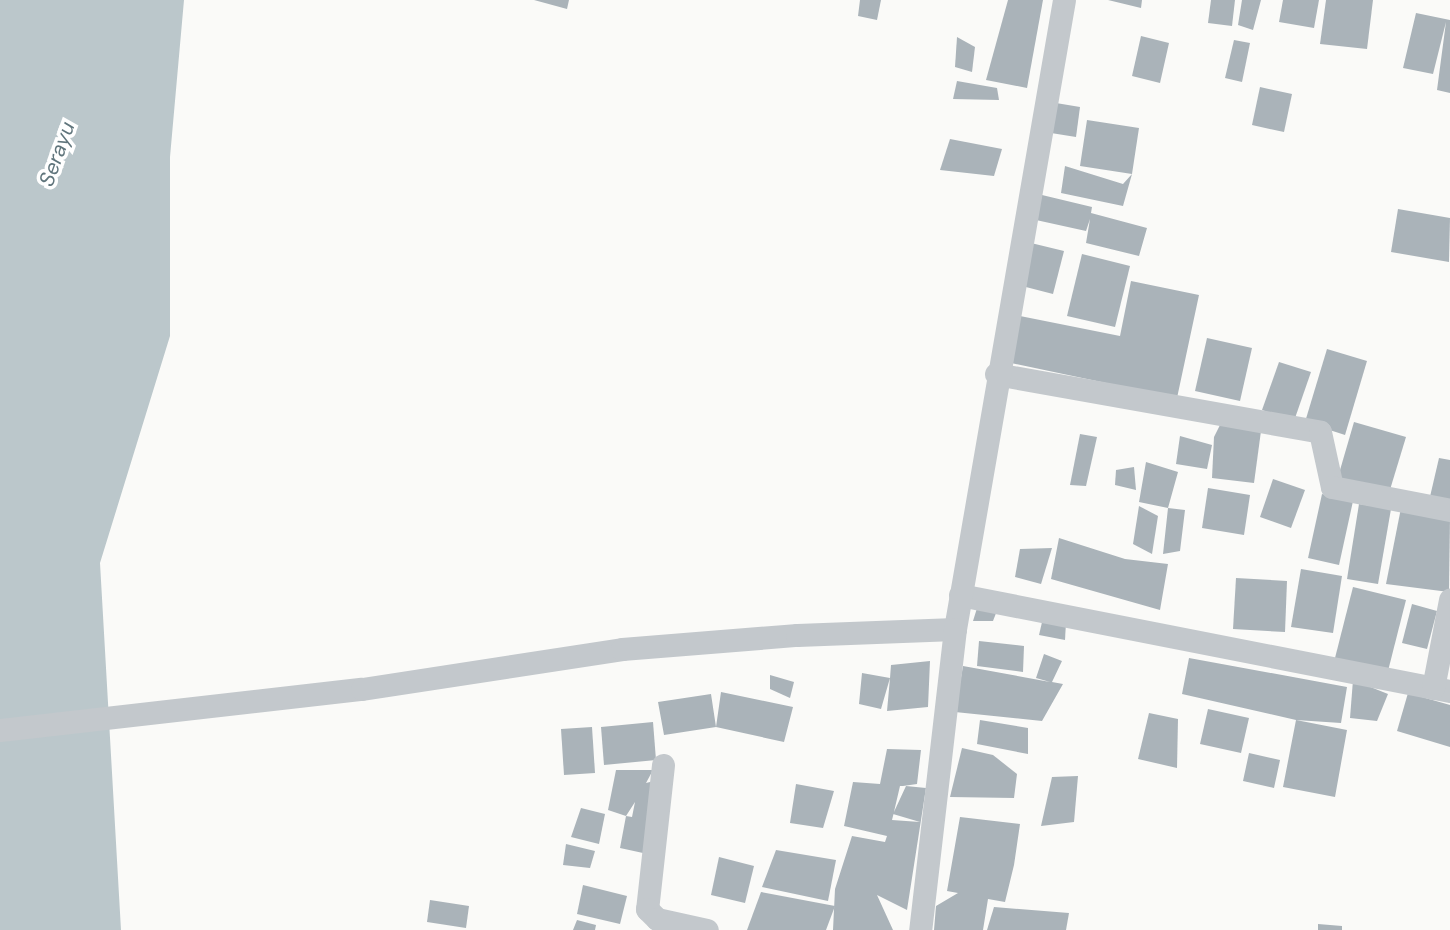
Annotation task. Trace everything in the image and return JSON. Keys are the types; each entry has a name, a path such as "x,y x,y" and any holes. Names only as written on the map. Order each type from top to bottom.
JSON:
{"street":[{"path":"920,930 960,595 996,374 1064,0"},
{"path":"996,374 1320,432 1332,487 1450,510"},
{"path":"960,595 1442,690 1450,600"},
{"path":"0,730 362,689 622,649 797,635 956,629"},
{"path":"663,765 647,909 657,919 706,930"}],"water":[{"name":"Serayu","path":"0,0 184,0 170,157 170,336 100,563 121,930 0,930"}],"building":[{"path":"534,0 569,0 567,9"},
{"path":"860,0 881,0 877,20 858,16"},
{"path":"1008,0 1043,0 1027,88 986,80"},
{"path":"1108,0 1142,0 1141,8"},
{"path":"1211,0 1235,0 1232,26 1208,23"},
{"path":"1242,0 1261,0 1253,30 1238,25"},
{"path":"1283,0 1319,0 1314,28 1279,22"},
{"path":"1326,0 1373,0 1367,49 1320,44"},
{"path":"1416,13 1450,20 1450,93 1437,90 1446,22 1433,74 1403,68"},
{"path":"1141,36 1169,43 1160,83 1132,76"},
{"path":"957,37 975,47 972,72 955,67"},
{"path":"1234,40 1250,43 1242,82 1225,78"},
{"path":"957,81 997,88 999,100 953,99"},
{"path":"1260,87 1292,94 1284,132 1252,125"},
{"path":"1056,103 1080,107 1076,137 1051,133"},
{"path":"1087,120 1139,128 1132,174 1080,166"},
{"path":"950,139 1002,149 994,176 940,170"},
{"path":"1065,166 1123,184 1132,174 1123,206 1061,193"},
{"path":"1042,195 1092,207 1091,213 1147,228 1139,256 1086,243 1090,219 1086,231 1036,220"},
{"path":"1398,209 1450,218 1449,262 1391,252"},
{"path":"1031,243 1064,251 1053,294 1022,286"},
{"path":"1082,254 1130,266 1115,327 1067,316"},
{"path":"1131,281 1199,295 1177,398 1011,363 1020,316 1120,336"},
{"path":"1207,338 1252,348 1240,401 1195,391"},
{"path":"1327,349 1367,361 1345,435 1305,422"},
{"path":"1279,362 1311,372 1294,421 1262,410"},
{"path":"1354,422 1406,437 1389,493 1338,477"},
{"path":"1220,425 1261,431 1254,483 1212,478 1214,437"},
{"path":"1080,434 1097,437 1086,486 1070,485"},
{"path":"1180,436 1212,445 1207,469 1176,464"},
{"path":"1439,458 1450,460 1450,506 1429,501"},
{"path":"1146,462 1178,472 1168,508 1139,502"},
{"path":"1134,467 1136,490 1115,485 1116,470"},
{"path":"1273,479 1305,490 1291,528 1260,517"},
{"path":"1208,488 1250,495 1244,535 1202,528"},
{"path":"1322,494 1353,501 1339,565 1308,558"},
{"path":"1359,504 1391,509 1378,584 1347,579"},
{"path":"1139,506 1158,516 1152,554 1133,544"},
{"path":"1168,508 1185,510 1180,551 1163,554"},
{"path":"1401,508 1450,518 1449,592 1386,584"},
{"path":"1059,538 1125,559 1168,564 1160,610 1051,579"},
{"path":"1052,548 1041,584 1015,577 1020,549"},
{"path":"1301,569 1342,576 1333,633 1291,627"},
{"path":"1236,578 1287,581 1285,632 1233,629"},
{"path":"1353,587 1406,600 1388,671 1335,658"},
{"path":"1412,604 1437,611 1427,649 1402,643"},
{"path":"978,605 998,608 993,621 973,621"},
{"path":"1043,618 1066,622 1065,640 1039,635"},
{"path":"979,641 1024,646 1023,672 977,666"},
{"path":"1044,654 1062,661 1052,682 1063,684 1042,721 955,712 963,666 1050,682 1036,678"},
{"path":"1189,658 1347,687 1341,723 1296,720 1182,694"},
{"path":"930,661 928,707 887,711 891,665"},
{"path":"862,673 890,678 881,709 859,704"},
{"path":"770,675 794,682 790,698 770,689"},
{"path":"1353,680 1388,694 1377,721 1350,718"},
{"path":"721,692 793,707 784,742 716,727"},
{"path":"1408,693 1450,705 1450,747 1397,731"},
{"path":"711,694 716,727 664,735 658,702"},
{"path":"1208,709 1249,718 1241,753 1200,744"},
{"path":"1149,713 1178,719 1177,768 1138,759"},
{"path":"980,720 1028,728 1028,754 977,744"},
{"path":"1296,720 1347,730 1335,797 1283,787"},
{"path":"653,722 656,760 604,765 601,727"},
{"path":"592,727 595,773 564,775 561,729"},
{"path":"962,748 993,755 1017,774 1014,798 950,797"},
{"path":"887,749 921,750 917,784 900,786 894,812 906,786 926,788 907,910 877,895 893,930 833,930 835,889 852,836 885,842 887,836 844,826 853,782 880,784","holes":["893,814 920,822 892,820"]},
{"path":"1249,753 1280,760 1274,788 1243,781"},
{"path":"616,770 653,770 646,783 654,781 643,853 620,848 626,816 608,810","holes":["635,802 632,817 626,816"]},
{"path":"1078,776 1074,822 1041,826 1052,777"},
{"path":"796,784 834,791 823,828 790,823"},
{"path":"581,808 605,814 599,844 571,837"},
{"path":"960,817 1020,824 1014,865 1005,902 988,899 983,930 934,930 936,906 958,893 947,891"},
{"path":"566,844 595,851 590,868 563,865"},
{"path":"776,850 836,860 828,901 762,887"},
{"path":"719,857 754,866 745,903 711,895"},
{"path":"583,885 627,896 620,924 577,914"},
{"path":"761,892 835,906 826,930 747,930"},
{"path":"430,900 469,906 466,928 427,922"},
{"path":"994,907 1069,913 1066,930 987,930"},
{"path":"577,920 596,925 595,930 573,930"},
{"path":"1318,924 1342,926 1342,930 1318,930"}]}
